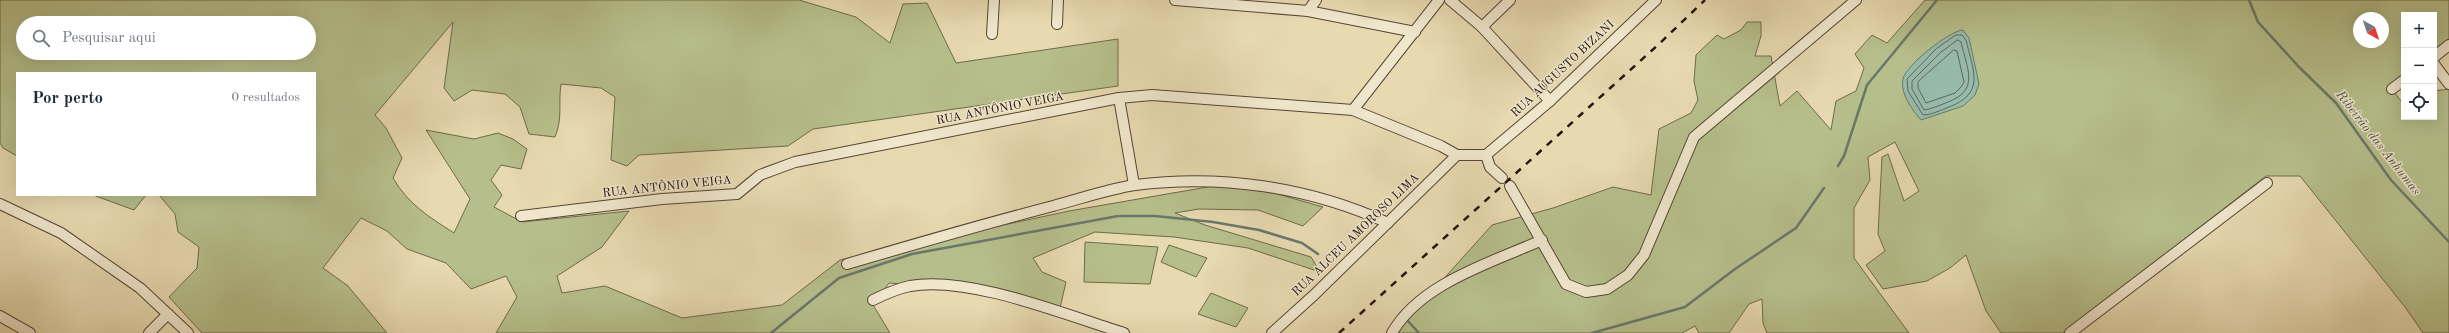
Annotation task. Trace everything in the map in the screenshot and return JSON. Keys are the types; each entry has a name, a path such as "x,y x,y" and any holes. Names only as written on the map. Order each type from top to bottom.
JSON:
{"street":[{"path":"992,34 994,0"},
{"path":"1057,24 1058,0"},
{"path":"1175,0 1308,11 1415,32"},
{"path":"1308,11 1316,0"},
{"path":"1353,110 1439,0"},
{"path":"1450,0 1482,27 1550,101"},
{"path":"1482,27 1510,0"},
{"name":"RUA AUGUSTO BIZANI","path":"1486,155 1550,101 1656,0"},
{"path":"1510,186 1566,284 1586,292 1607,289 1628,275 1644,255 1694,137 1856,0"},
{"path":"2437,55 2449,45"},
{"path":"2437,68 2449,84"},
{"path":"2392,89 2401,82"},
{"name":"RUA ANTÔNIO VEIGA","path":"521,216 662,199 737,194 760,175 795,162 1119,98 1152,95 1353,110 1441,146 1457,155 1486,155"},
{"path":"1119,98 1134,185"},
{"name":"RUA ALCEU AMOROSO LIMA","path":"1272,333 1314,295 1457,155"},
{"path":"1486,155 1490,167 1502,178"},
{"path":"847,264 994,222 1134,185 1222,181 1273,187 1350,206 1388,223"},
{"path":"2070,333 2267,183"},
{"path":"0,204 61,233 140,288 188,333"},
{"path":"1392,333 1417,302 1456,278 1542,240"},
{"path":"873,300 892,291 910,286 947,284 1003,296 1124,333"},
{"path":"149,333 168,314"},
{"path":"0,316 30,333"}],"green space":[{"path":"0,0 799,0 856,17 890,43 903,4 927,3 956,63 1118,39 1118,86 813,129 788,146 639,155 627,166 611,160 615,97 601,88 561,84 560,117 555,137 529,134 520,107 505,94 472,90 454,101 444,88 453,22 375,115 386,128 402,158 393,178 399,187 412,203 454,233 470,199 426,130 474,139 498,133 513,139 527,149 521,169 501,165 491,180 502,195 494,207 522,222 629,211 602,247 557,276 562,293 605,286 682,318 782,305 840,260 1069,211 1219,185 1274,193 1323,207 1303,226 1258,210 1199,209 1175,213 1205,225 1311,257 1320,272 1248,248 1174,237 1095,232 1033,258 1042,272 1066,282 1060,308 1017,293 889,283 873,305 890,333 496,333 517,297 506,276 471,289 446,263 407,249 387,231 361,218 323,268 348,286 387,333 202,333 169,297 197,268 199,247 178,232 175,214 160,196 316,196 316,72 16,72 16,155 3,148 0,143"},
{"path":"1925,0 2449,0 2449,45 2437,55 2437,12 2401,12 2401,82 2392,89 2401,101 2401,120 2437,120 2437,91 2449,89 2449,333 2423,333 2405,307 2300,176 2266,176 2063,333 2001,333 1986,311 1966,255 1950,268 1927,281 1883,289 1866,265 1885,251 1878,234 1882,157 1888,154 1904,201 1919,191 1895,142 1868,157 1870,180 1854,208 1854,258 1909,333 1767,333 1763,323 1762,299 1749,304 1729,333 1699,333 1695,326 1682,333 1395,333 1492,225 1553,208 1613,187 1651,195 1659,129 1691,113 1698,100 1694,81 1696,55 1717,35 1724,39 1741,30 1747,22 1761,22 1761,36 1755,56 1771,56 1780,106 1797,91 1831,130 1836,101 1856,91 1864,68 1855,54 1872,35 1887,43"},
{"path":"96,196 145,196 134,210"},
{"path":"1085,242 1158,247 1150,284 1084,282"},
{"path":"1169,245 1207,258 1196,277 1161,262"},
{"path":"1211,293 1248,308 1236,327 1198,314"}],"water":[{"path":"1963,30 1969,38 1979,84 1975,95 1963,106 1921,120 1905,95 1903,90 1903,79 1912,66 1929,50 1948,36"}],"waterway":[{"path":"1838,166 1844,156 1867,85 1937,0"},
{"name":"Ribeirão das Anhumas","path":"2249,0 2258,22 2299,67 2336,103 2391,180 2449,242"},
{"path":"1592,333 1685,307 1735,269 1796,228 1824,188"},
{"path":"771,333 839,278 912,254 1118,216 1155,216 1213,222 1259,230 1302,243 1318,254"},
{"path":"1407,320 1419,333"}],"railway":[{"path":"1339,333 1659,44 1705,0"}]}
